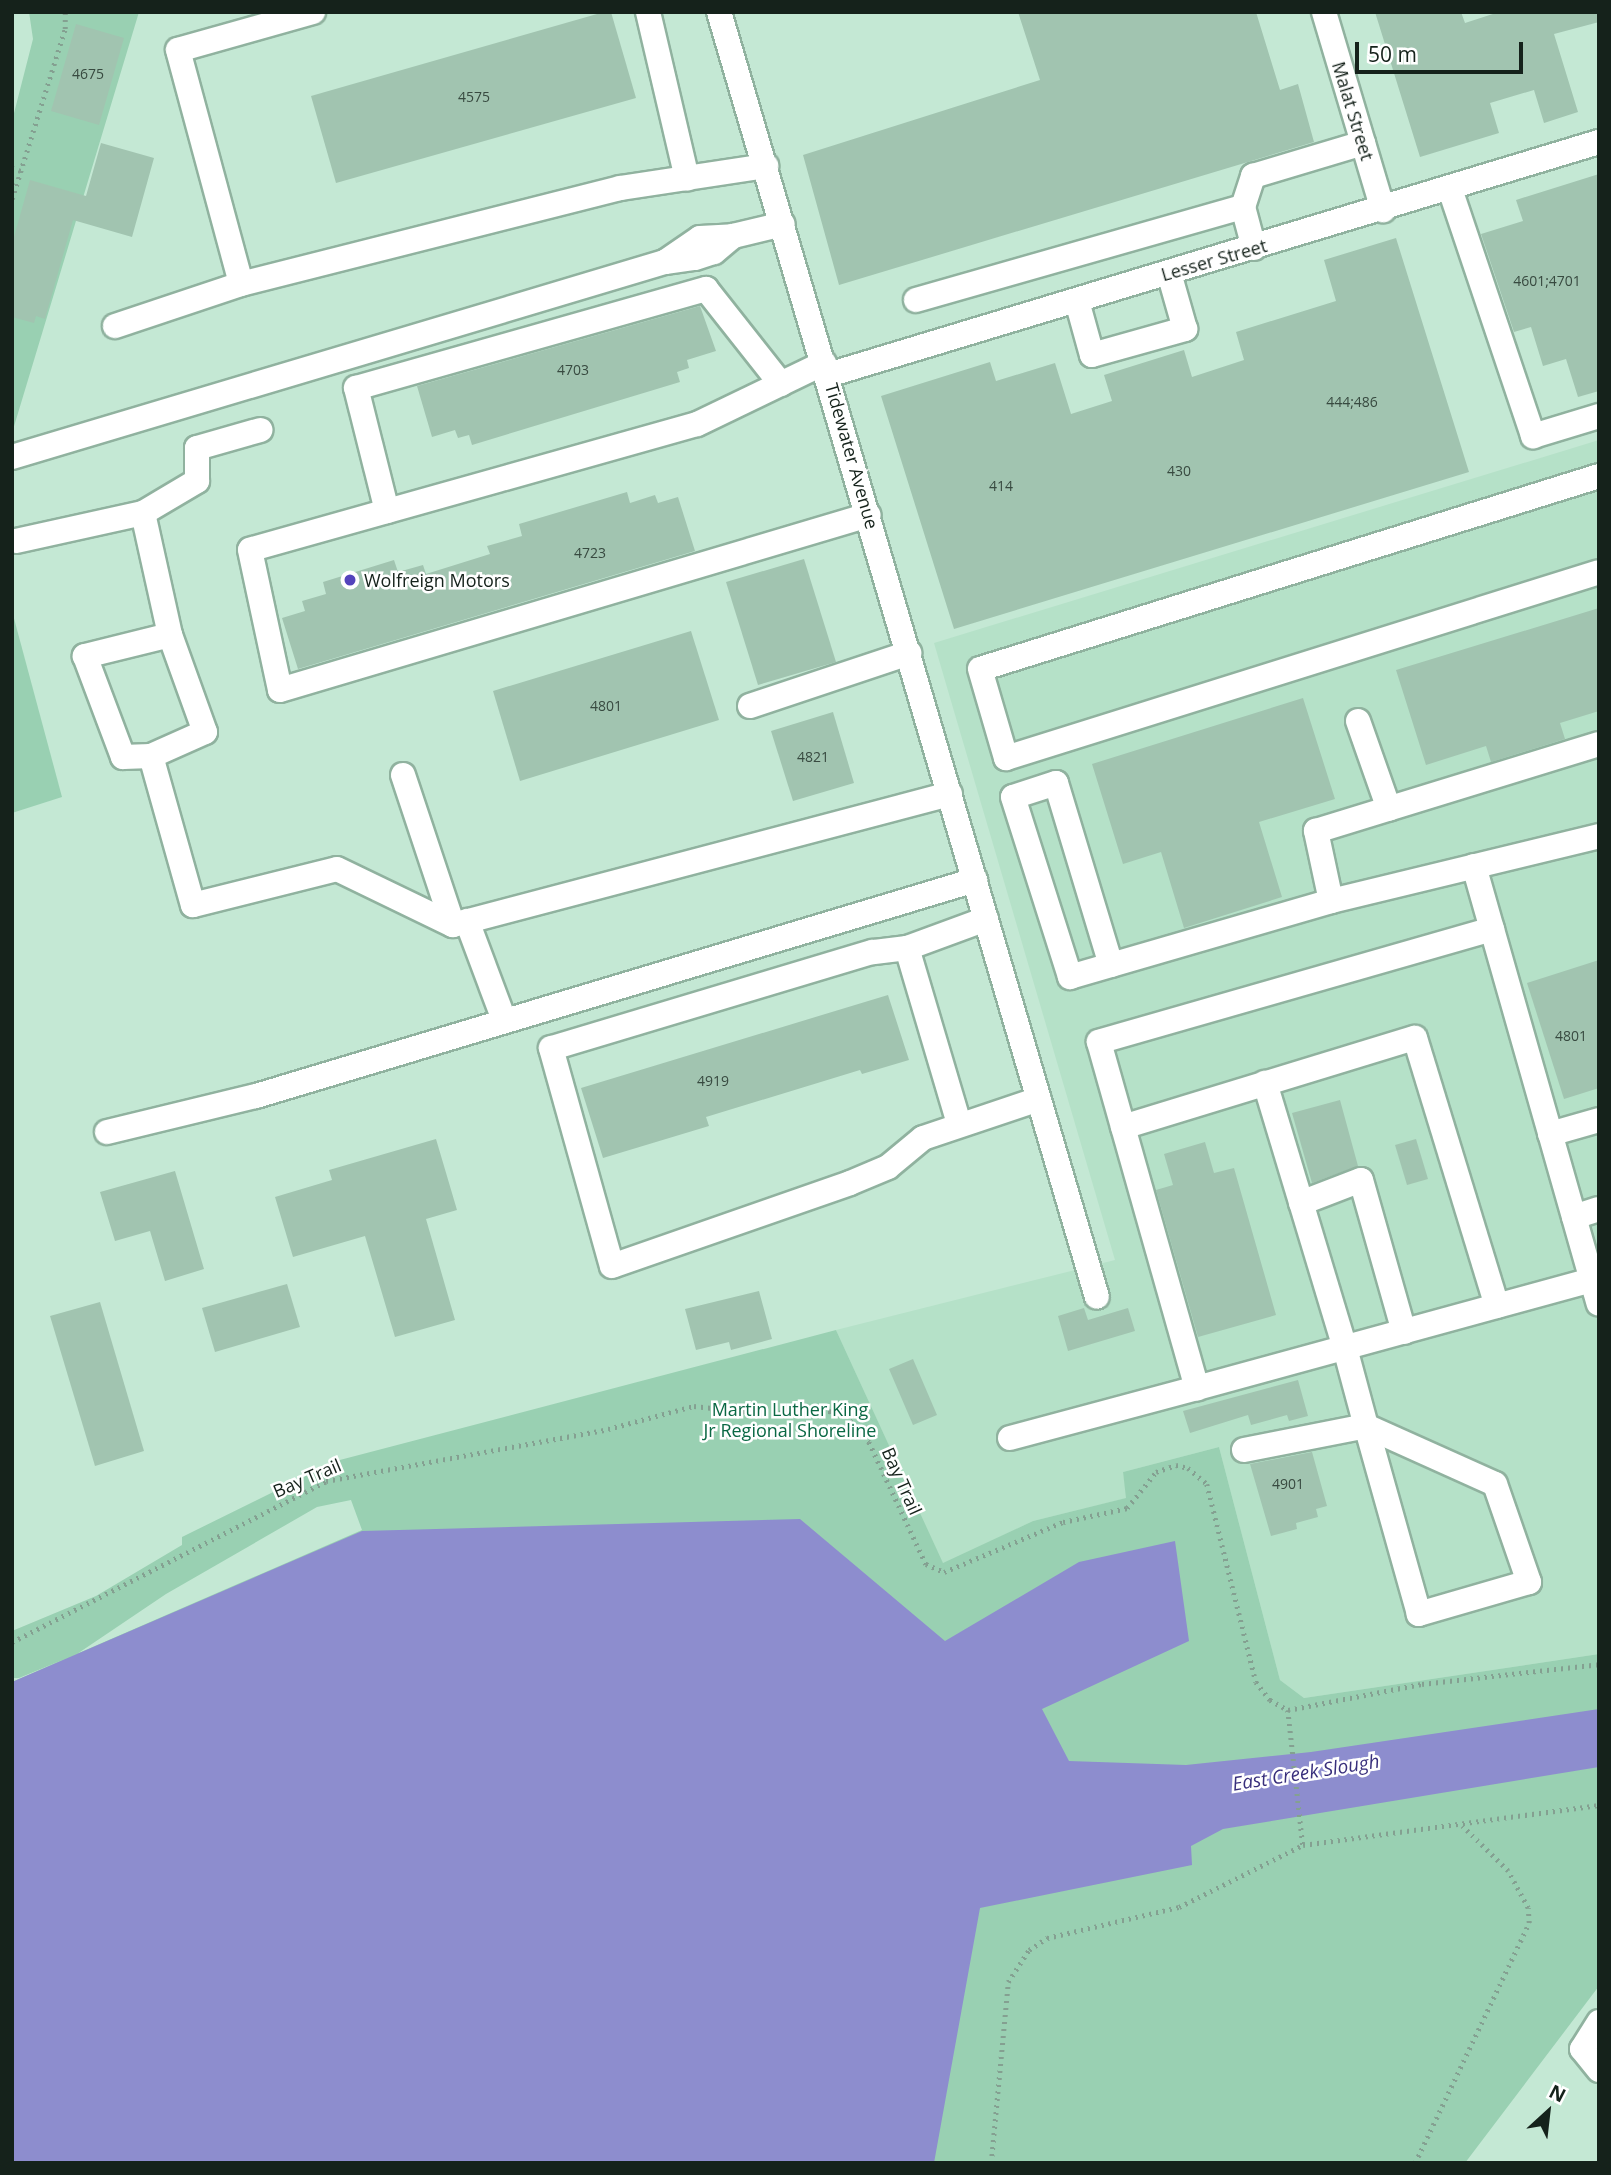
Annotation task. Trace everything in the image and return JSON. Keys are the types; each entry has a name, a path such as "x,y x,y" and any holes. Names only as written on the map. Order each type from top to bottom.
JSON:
{"street":[{"path":"242,284 178,50 313,12"},
{"path":"648,12 687,178"},
{"name":"Tidewater Avenue","path":"719,12 1097,1297"},
{"name":"Malat Street","path":"1324,12 1383,210"},
{"name":"Lesser Street","path":"869,515 280,690 250,550 696,424 781,384 826,369 1169,273 1383,210 1599,142"},
{"path":"1254,248 1243,207 1253,176 1363,144"},
{"path":"115,326 242,284 620,188 766,166"},
{"path":"1450,189 1533,436 1599,416"},
{"path":"916,300 1243,207"},
{"path":"12,457 665,262 690,242 709,235 733,236 783,224"},
{"path":"1077,300 1092,355 1185,329 1169,273"},
{"path":"387,511 356,388 706,289 781,384"},
{"path":"16,541 143,513 197,481 197,448 260,430"},
{"path":"1599,476 980,669 1006,758 1599,572"},
{"path":"143,513 170,635 205,732 151,756 123,757 85,656 170,635"},
{"path":"750,706 909,653"},
{"path":"1358,721 1389,809"},
{"path":"1331,901 1316,831 1599,744"},
{"path":"151,756 193,905 337,869 460,923 950,794"},
{"path":"403,775 460,923 504,1020"},
{"path":"1111,965 1056,783 1013,797 1070,977 1331,901 1599,836"},
{"path":"1010,1438 1404,1332 1594,1275 1574,1217 1474,866"},
{"path":"981,900 907,948 872,952 551,1048 612,1266 850,1184 888,1167 923,1138 959,1123 1039,1099"},
{"path":"107,1132 256,1096 504,1020 981,900"},
{"path":"1197,1388 1100,1042 1492,929"},
{"path":"907,948 959,1123"},
{"path":"1123,1127 1415,1038 1497,1306"},
{"path":"1244,1450 1366,1426 1495,1484 1529,1582 1419,1614 1366,1426 1345,1348 1265,1083"},
{"path":"1550,1134 1599,1119"},
{"path":"1301,1203 1361,1180 1404,1332"},
{"path":"1574,1217 1599,1209"},
{"path":"1599,2022 1582,2049 1599,2070"}],"path":[{"path":"12,199 65,29 65,12"},
{"path":"12,167 21,171"},
{"name":"Bay Trail","path":"12,1642 68,1616 186,1550 350,1474 608,1429 694,1406 758,1413 829,1410 845,1415 863,1433 926,1564 944,1572 1063,1522 1127,1508 1165,1466 1188,1468 1207,1484 1256,1682 1270,1700 1288,1710"},
{"path":"1303,1845 1288,1710 1422,1684 1599,1664"},
{"path":"991,2163 1003,2005 1008,1982 1029,1950 1064,1931 1179,1907 1303,1845 1462,1826 1599,1805"},
{"path":"1415,2163 1529,1923 1528,1908 1508,1871 1462,1826"}],"shaded area":[{"path":"1599,440 1599,1654 1304,1698 1280,1680 1219,1447 1123,1472 1127,1498 1033,1521 943,1564 836,1330 1115,1260 934,643"}],"green space":[{"path":"29,12 139,12 12,433 12,121 33,39"},
{"path":"12,611 62,797 12,813"},
{"name":"Martin Luther King Jr Regional Shoreline","path":"836,1330 943,1563 1033,1521 1126,1498 1123,1472 1219,1447 1280,1680 1304,1698 1599,1654 1599,1986 1465,2163 12,2163 12,1682 66,1659 19,1678 12,1678 12,1631 96,1596 182,1545 182,1537 336,1461","holes":["351,1500 362,1530 78,1653 166,1594 317,1507"]}],"water":[{"name":"East Creek Slough","path":"800,1519 945,1641 1079,1562 1175,1541 1189,1641 1042,1709 1069,1761 1186,1765 1311,1752 1599,1709 1599,1767 1223,1829 1191,1846 1192,1865 980,1908 934,2163 12,2163 12,1682 362,1531"}],"building":[{"path":"611,12 636,98 336,183 311,96"},
{"path":"1018,12 1256,12 1280,90 1298,84 1314,142 839,285 803,155 1040,80"},
{"path":"1375,12 1461,12 1465,23 1499,12 1599,12 1599,22 1554,34 1578,112 1544,123 1534,90 1490,103 1499,133 1420,157"},
{"path":"76,24 124,38 99,125 51,111"},
{"path":"101,143 154,158 132,237 73,220 45,319 36,316 34,323 12,317 12,244 30,180 86,196"},
{"path":"1599,174 1599,391 1578,397 1566,359 1543,366 1531,327 1514,332 1481,234 1523,221 1516,200"},
{"path":"1396,238 1469,472 954,629 881,396 990,362 996,381 1055,363 1071,414 1112,401 1104,375 1184,350 1192,377 1244,360 1236,332 1336,301 1324,260"},
{"path":"700,306 716,351 687,360 689,368 677,372 680,382 472,445 469,435 458,438 455,430 432,437 417,386"},
{"path":"627,492 630,503 655,495 658,503 678,497 695,551 298,669 282,618 305,611 302,601 326,594 323,582 394,560 398,572 423,565 426,574 490,554 487,546 522,536 519,524"},
{"path":"804,559 836,662 758,685 726,582"},
{"path":"1599,608 1599,711 1560,723 1565,739 1491,762 1486,746 1426,765 1396,670"},
{"path":"691,631 719,720 520,781 493,691"},
{"path":"1303,698 1335,799 1259,822 1282,897 1184,928 1161,852 1123,864 1092,764"},
{"path":"833,712 854,783 793,801 771,731"},
{"path":"1599,960 1599,1088 1564,1099 1527,983"},
{"path":"888,995 909,1060 862,1074 860,1070 706,1117 709,1126 603,1158 581,1088"},
{"path":"1340,1100 1358,1166 1312,1183 1292,1113"},
{"path":"436,1139 457,1210 426,1219 455,1320 395,1337 365,1236 293,1257 275,1197 332,1180 329,1170"},
{"path":"1416,1139 1428,1179 1407,1185 1395,1145"},
{"path":"1205,1142 1214,1173 1234,1168 1276,1315 1198,1337 1156,1190 1173,1185 1164,1154"},
{"path":"175,1171 204,1269 165,1281 150,1231 115,1241 100,1192"},
{"path":"287,1284 300,1327 215,1352 202,1308"},
{"path":"759,1291 772,1339 731,1350 729,1342 696,1350 685,1309"},
{"path":"100,1302 144,1451 95,1466 50,1316"},
{"path":"1084,1308 1088,1320 1128,1308 1135,1331 1068,1351 1058,1316"},
{"path":"913,1359 937,1415 913,1425 889,1369"},
{"path":"1298,1380 1308,1416 1289,1421 1287,1415 1251,1425 1248,1415 1190,1433 1183,1411"},
{"path":"1312,1452 1327,1506 1316,1509 1318,1517 1296,1523 1297,1529 1271,1536 1250,1464"}],"place":[{"name":"Wolfreign Motors","path":"350,580"}]}
